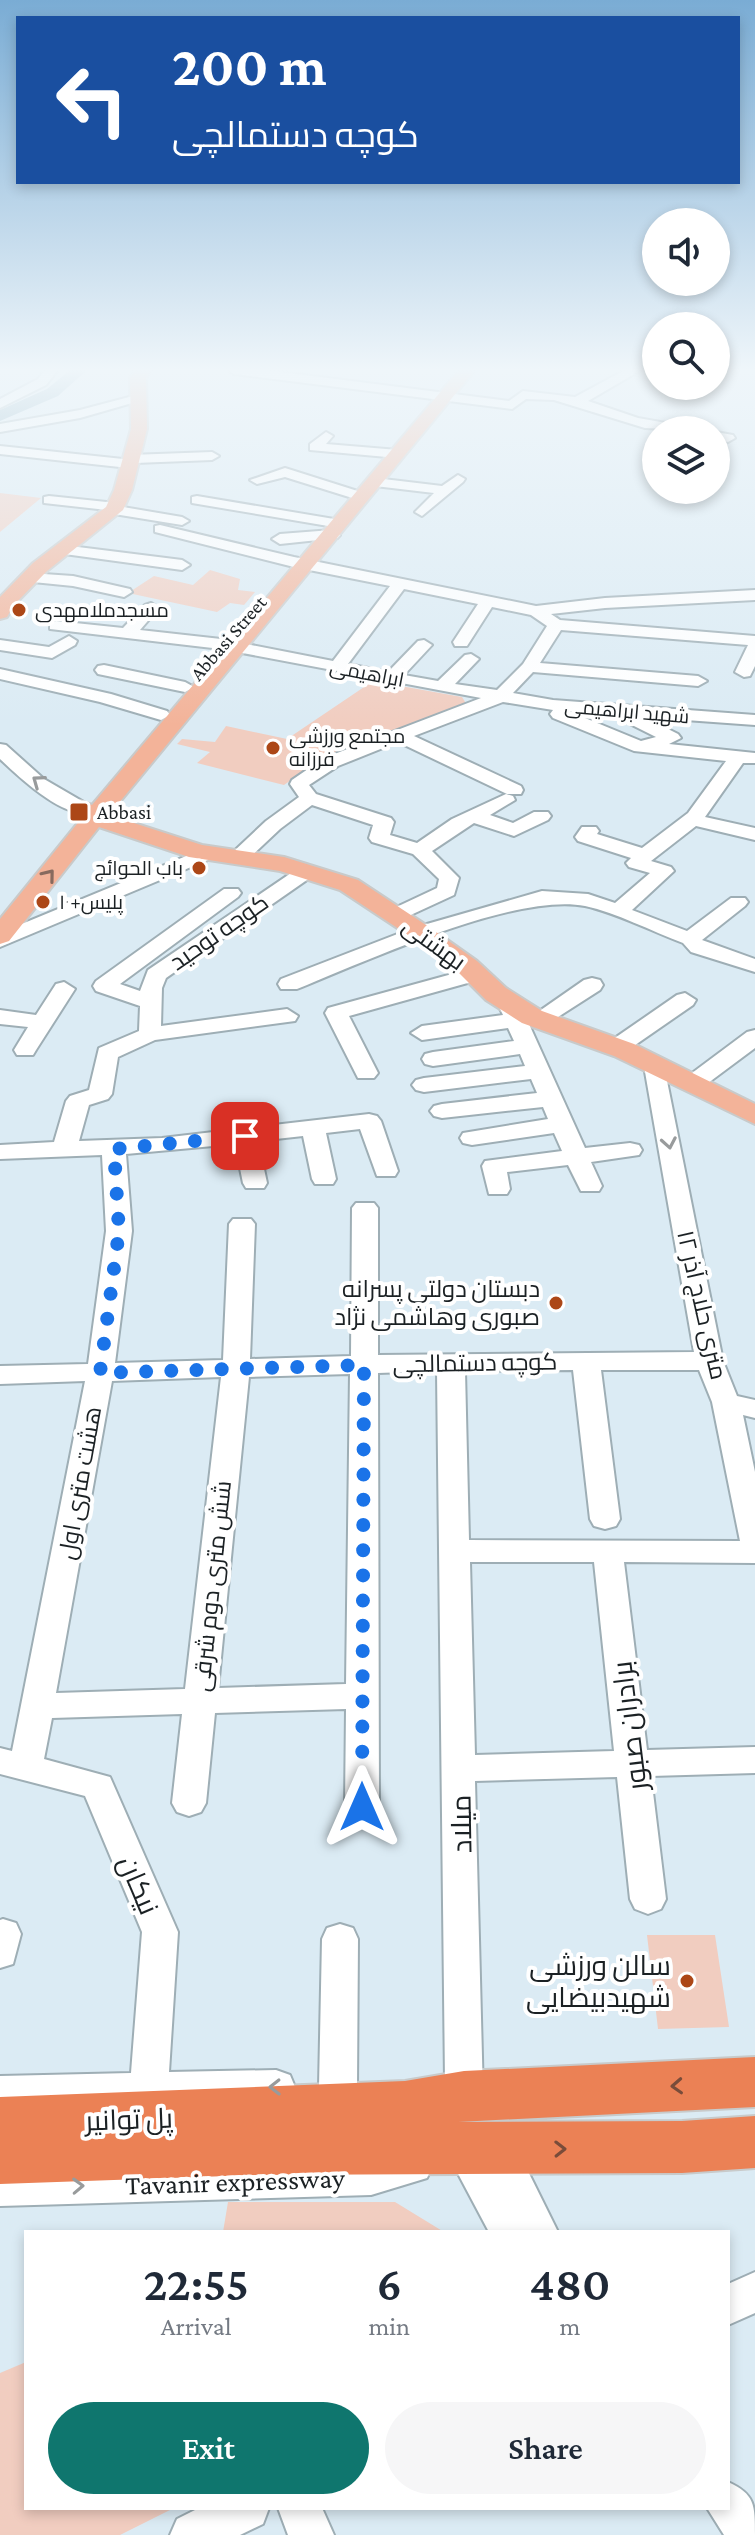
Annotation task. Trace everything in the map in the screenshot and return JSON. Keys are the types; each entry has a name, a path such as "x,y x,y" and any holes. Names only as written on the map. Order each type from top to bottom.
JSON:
{"highway":[{"name":"Tavanir expressway","path":"476,2132 755,2082"},
{"name":"پل توانیر","path":"0,2123 258,2132"},
{"name":"Tavanir expressway","path":"258,2132 476,2132 682,2147 755,2142"},
{"name":"پل توانیر","path":"0,2158 258,2132"}],"main road":[{"path":"0,613 29,578 115,509 121,488"},
{"name":"Abbasi Street","path":"0,906 88,813 168,717 185,687 228,646 365,488"},
{"path":"168,717 228,646"},
{"name":"Abbasi Street","path":"0,938 88,813"},
{"name":"بهشتی","path":"88,813 208,853 307,871 349,885 420,932 521,1014 617,1047 755,1115"}],"street":[{"path":"162,523 237,527 284,494 269,488"},
{"path":"352,488 363,491 443,490"},
{"path":"162,523 218,489"},
{"path":"422,512 443,490"},
{"path":"49,500 115,509 162,523 317,544"},
{"path":"197,500 258,510 317,544 400,583 536,611 605,603 755,595"},
{"path":"273,538 317,544"},
{"path":"62,550 182,565"},
{"path":"29,578 73,581 124,592 108,607"},
{"path":"337,667 400,583"},
{"path":"461,642 488,601"},
{"path":"127,634 151,608"},
{"path":"536,611 556,625 754,641 744,672"},
{"path":"395,915 447,891 449,878 420,850 379,838 384,822 309,798 299,784 331,762 500,697 529,667 556,625"},
{"name":"ابراهیمی","path":"56,626 228,646 500,697"},
{"path":"637,653 646,632"},
{"path":"685,717 707,637"},
{"path":"0,645 52,653 69,641"},
{"path":"391,678 424,645"},
{"path":"441,687 471,659"},
{"path":"529,667 697,671"},
{"path":"104,670 185,687"},
{"path":"0,674 105,698 168,717"},
{"name":"شهید ابراهیمی","path":"500,697 619,712 755,720"},
{"path":"553,705 559,714 640,747 747,758"},
{"path":"619,712 672,738 689,752"},
{"path":"640,747 718,725"},
{"path":"399,736 510,795 420,850"},
{"path":"0,749 37,783 88,813"},
{"path":"618,911 664,871 636,863 691,819 747,758"},
{"path":"239,857 273,825 309,798"},
{"path":"473,816 514,830 541,816"},
{"path":"691,819 755,834"},
{"path":"589,831 585,837 646,856"},
{"path":"0,938 208,853"},
{"name":"کوچه توحید","path":"150,1034 150,1002 156,975 307,871"},
{"path":"150,1002 104,986 231,893"},
{"path":"289,984 420,932 542,897 588,900 690,939 698,948 755,966"},
{"path":"690,939 738,902"},
{"path":"366,1073 336,1013 474,974"},
{"path":"422,1033 521,1014 592,985"},
{"path":"25,1050 64,989"},
{"path":"617,1047 685,1000"},
{"path":"521,1014 528,1046 590,1186"},
{"path":"64,1151 78,1101 100,1094 107,1053 150,1034 287,1016"},
{"path":"0,1017 42,1022"},
{"path":"692,1084 755,1037"},
{"path":"433,1059 528,1046"},
{"name":"۱۲ متری حلاج آذر","path":"655,1066 709,1361 726,1402 755,1543"},
{"path":"424,1085 539,1071"},
{"path":"442,1111 551,1099"},
{"path":"1,1155 114,1149 369,1121 386,1171"},
{"path":"472,1138 563,1124"},
{"path":"313,1128 324,1179"},
{"path":"245,1136 255,1183"},
{"name":"هشت متری اول","path":"13,1764 39,1706 100,1373 119,1231 114,1149"},
{"path":"498,1189 494,1166 630,1150"},
{"path":"362,1807 365,1208"},
{"name":"شش متری دوم شرقی","path":"189,1803 236,1369 242,1224"},
{"name":"کوچه دستمالچی","path":"0,1375 451,1362 709,1361"},
{"name":"میلاد","path":"451,1362 460,1768 476,2132"},
{"path":"586,1362 605,1519"},
{"path":"726,1402 755,1409"},
{"path":"454,1551 755,1552"},
{"name":"برادران صبور","path":"608,1552 648,1899"},
{"path":"39,1706 362,1696"},
{"path":"460,1768 755,1760"},
{"name":"نیکان","path":"13,1764 98,1786 160,1932 149,2088"},
{"path":"338,2087 340,1939"},
{"name":"Tavanir expressway","path":"0,2093 149,2088 411,2086 476,2132"},
{"path":"476,2132 509,2230"},
{"path":"476,2132 537,2230"},
{"name":"Tavanir expressway","path":"0,2188 371,2177 476,2132"},
{"path":"730,2304 755,2292"},
{"path":"730,2506 753,2535"},
{"path":"193,2535 243,2510"},
{"path":"301,2510 311,2535"}],"shaded area":[{"path":"0,493 41,498 0,532"},
{"path":"210,570 240,579 238,590 255,592 244,605 230,603 217,612 128,593 154,576 193,585"},
{"name":"مجتمع ورزشی فرزانه","path":"373,681 462,697 467,705 318,761 284,785 197,763 210,752 177,744 182,739 215,742 226,726 287,739"},
{"name":"سالن ورزشی شهیدبیضایی","path":"647,1935 715,1935 729,2027 658,2029"},
{"path":"228,2202 395,2202 441,2230 223,2230"},
{"path":"24,2363 24,2510 170,2510 120,2535 0,2535 0,2373"}],"place":[{"name":"مسجدملامهدی","path":"19,610"},
{"name":"مجتمع ورزشی فرزانه","path":"273,748"},
{"name":"Abbasi","path":"79,812"},
{"name":"باب الحوائج","path":"199,868"},
{"name":"پلیس+۱۰","path":"43,902"},
{"name":"دبستان دولتی پسرانه صبوری وهاشمی نژاد","path":"556,1303"},
{"name":"سالن ورزشی شهیدبیضایی","path":"687,1981"}],"route":[{"path":"245,1136 114,1149 119,1231 100,1373 364,1365 362,1807"}]}
